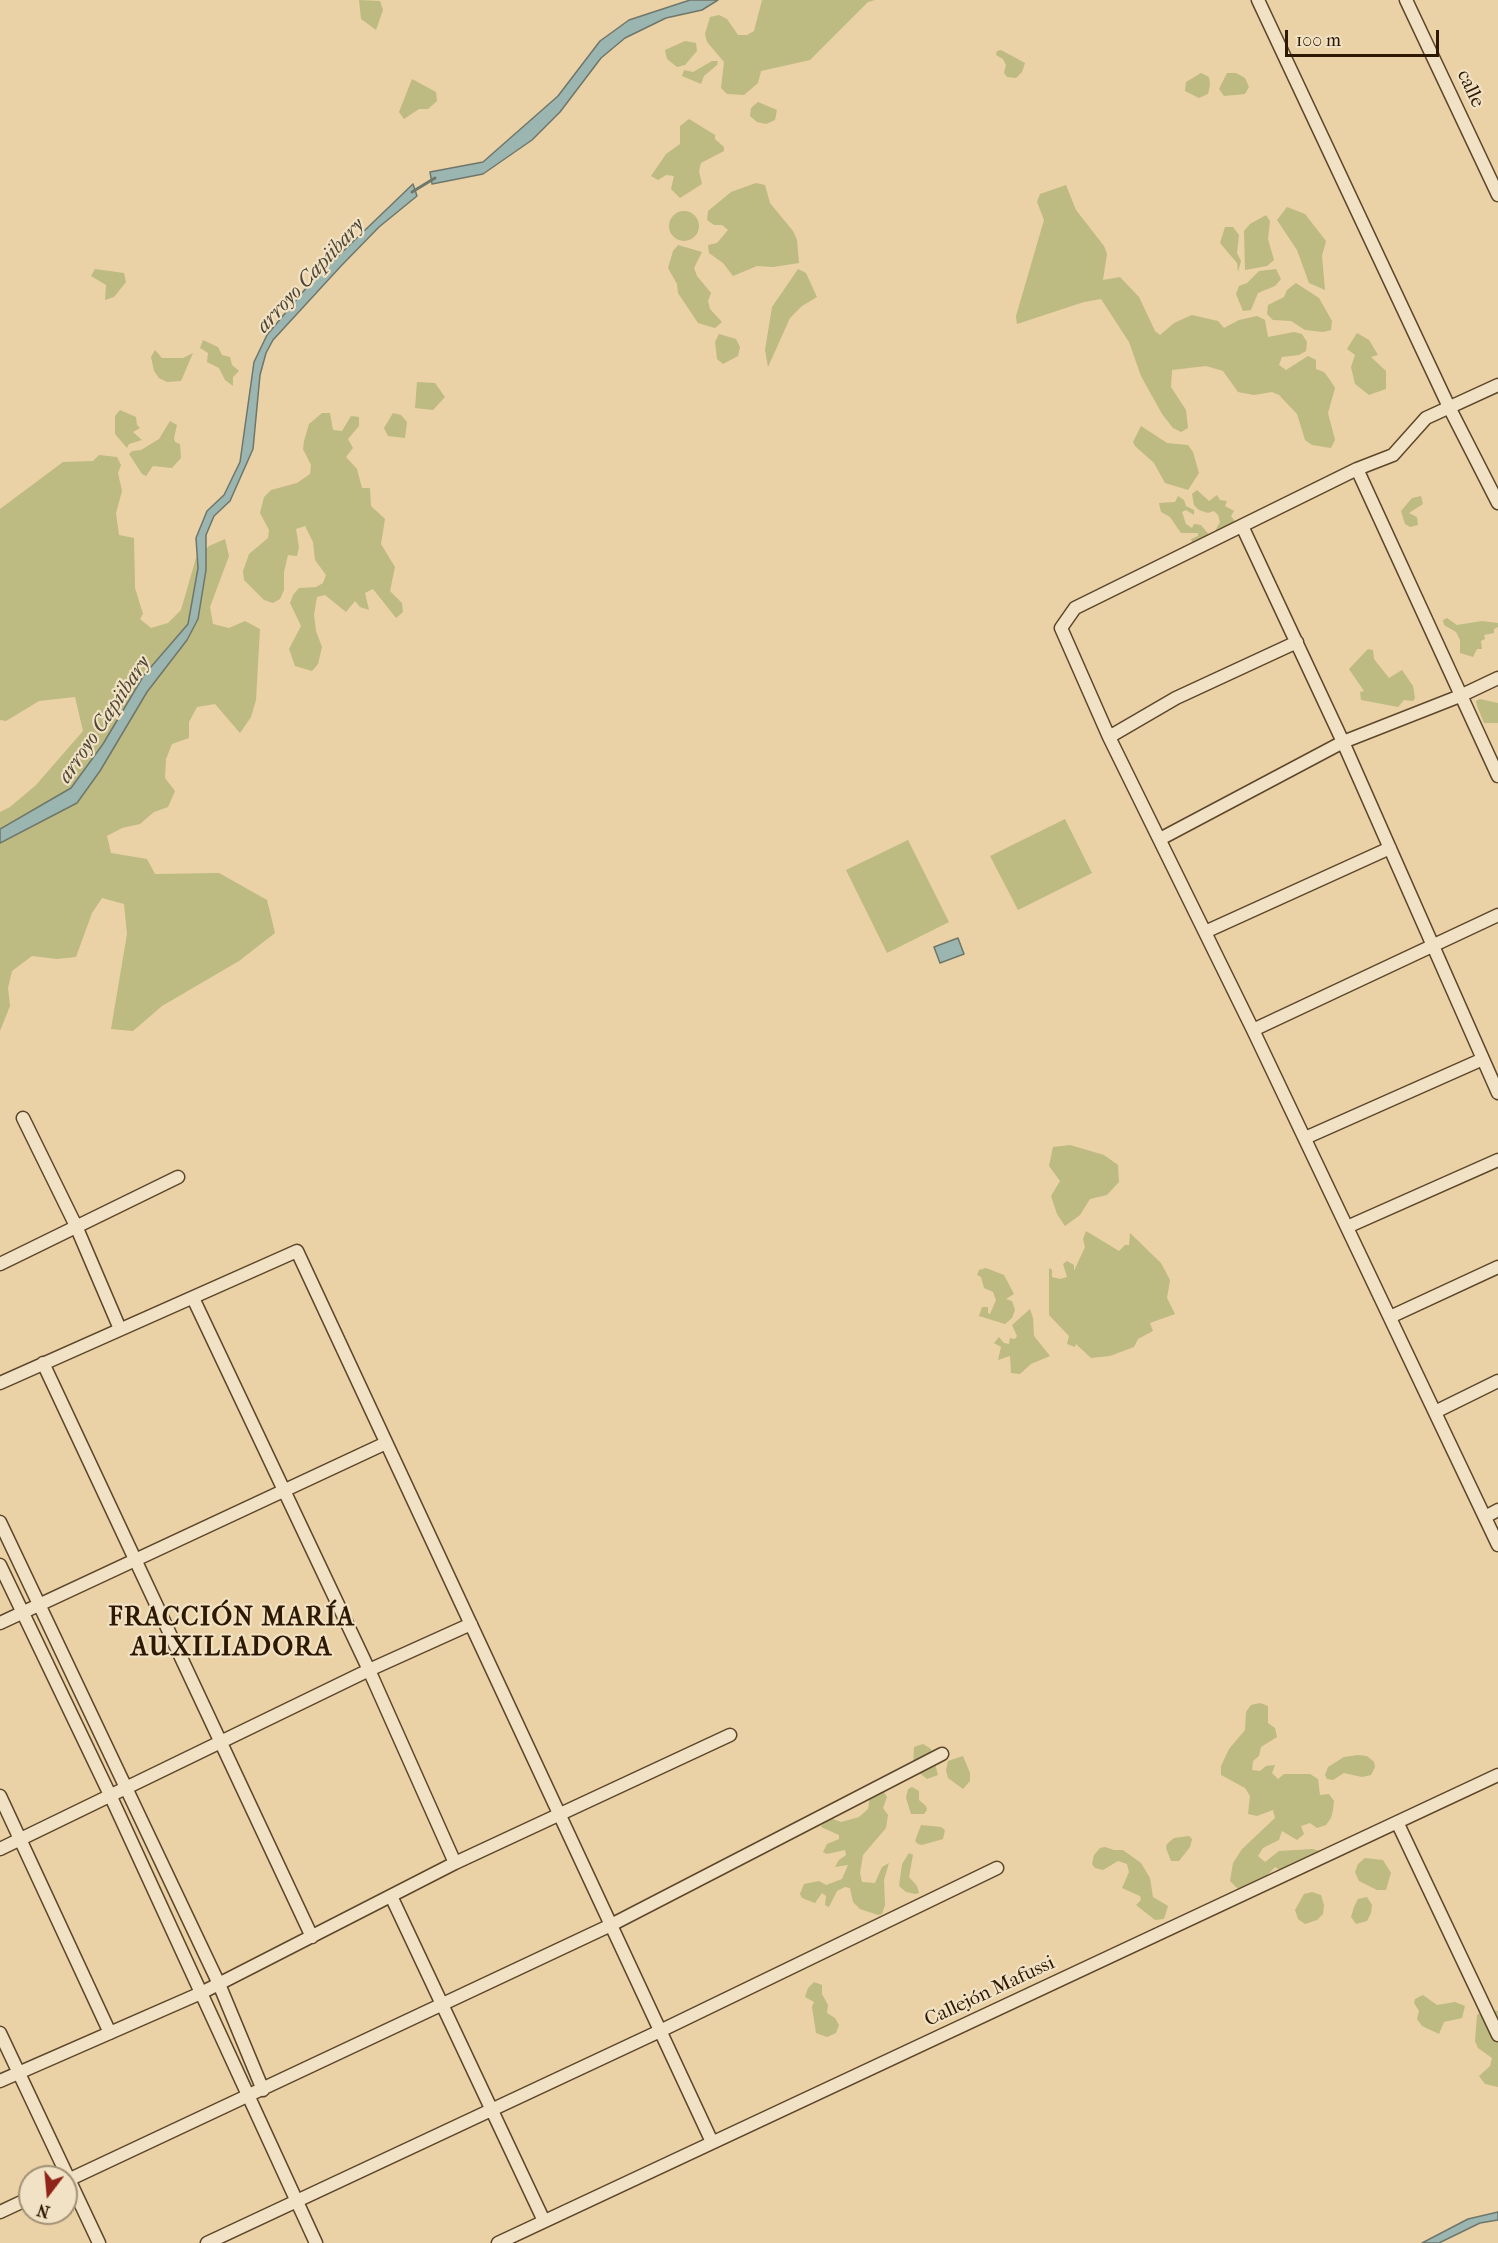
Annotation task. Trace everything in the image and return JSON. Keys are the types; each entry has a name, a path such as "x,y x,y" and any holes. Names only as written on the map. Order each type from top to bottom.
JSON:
{"street":[{"path":"1258,0 1449,407 1498,503"},
{"name":"calle","path":"1406,0 1498,195"},
{"path":"1498,385 1426,418 1393,455 1356,469 1075,608 1061,628 1109,737 1305,1138 1498,1545"},
{"path":"1356,469 1498,776"},
{"path":"1242,526 1343,742 1498,1093"},
{"path":"1109,737 1176,698 1297,642"},
{"path":"1160,839 1343,742 1460,696 1498,678"},
{"path":"1205,932 1390,848"},
{"path":"1253,1030 1498,915"},
{"path":"1305,1138 1483,1059"},
{"path":"23,1118 76,1226 120,1329"},
{"path":"1347,1227 1498,1160"},
{"path":"0,1264 177,1177"},
{"path":"0,1383 297,1251 712,2142"},
{"path":"1390,1317 1498,1267"},
{"path":"193,1298 369,1670 455,1863"},
{"path":"43,1363 312,1937"},
{"path":"1435,1413 1498,1382"},
{"path":"0,1623 386,1443"},
{"path":"1485,1517 1498,1510"},
{"path":"0,1521 219,1984 263,2090"},
{"path":"0,1565 111,1797 316,2243"},
{"path":"0,1849 369,1670 471,1624"},
{"path":"0,2081 201,1994 455,1863 730,1735"},
{"path":"78,2175 611,1925 942,1754"},
{"name":"Callejón Mafussi","path":"498,2243 1398,1824 1498,1775"},
{"path":"0,1796 110,2032"},
{"path":"1398,1824 1498,2035"},
{"path":"207,2243 299,2202 660,2031 997,1868"},
{"path":"391,1896 544,2221"},
{"path":"0,2033 60,2165"},
{"path":"78,2202 99,2243"},
{"path":"0,2212 18,2204"}],"shaded area":[{"path":"359,0 380,1 383,10 376,30 361,19"},
{"path":"762,0 875,0 868,2 810,60 761,71 758,83 744,95 727,94 721,88 724,62 707,42 705,34 710,17 719,15 727,19 738,35 747,35 754,31"},
{"path":"685,41 696,43 697,51 685,65 677,67 667,59 665,50"},
{"path":"1001,50 1025,63 1022,72 1016,78 1007,77 1004,73 1006,65 1003,59 996,55 997,51"},
{"path":"712,61 718,61 717,65 704,76 701,84 682,76 684,70 693,72"},
{"path":"1201,73 1209,77 1210,85 1208,94 1199,98 1185,91 1186,82"},
{"path":"1227,73 1236,73 1245,78 1249,87 1245,94 1224,96 1219,89"},
{"path":"412,79 436,92 437,101 428,109 419,109 404,119 399,112"},
{"path":"758,102 777,110 775,120 766,124 757,122 750,116 751,108"},
{"path":"689,119 715,135 715,139 724,147 724,151 701,163 699,171 702,184 680,198 671,189 674,176 666,175 658,180 651,176 666,154 680,144 680,126"},
{"path":"756,183 765,185 770,203 793,231 797,240 799,263 773,267 757,266 733,276 723,263 709,253 708,245 717,243 728,230 722,225 714,225 707,220 708,211 731,192"},
{"path":"1066,185 1076,210 1104,246 1107,254 1103,280 1120,277 1139,297 1155,331 1160,335 1174,323 1192,315 1218,321 1224,328 1239,320 1257,316 1265,320 1268,337 1294,332 1302,334 1307,342 1306,351 1299,355 1282,357 1279,365 1286,370 1308,356 1316,360 1316,369 1324,372 1330,380 1335,388 1328,413 1335,440 1331,448 1312,445 1305,440 1297,414 1279,395 1272,392 1254,395 1238,392 1223,371 1206,366 1172,370 1171,387 1186,410 1188,428 1181,432 1173,428 1162,414 1141,376 1129,342 1101,299 1084,302 1017,324 1016,316 1044,220 1037,202 1040,194"},
{"path":"1287,207 1305,214 1326,241 1322,256 1325,290 1309,283 1297,250 1277,220"},
{"path":"684,211 690,212 698,220 698,232 690,240 684,241 678,240 670,232 669,226 670,220 678,212"},
{"path":"1266,215 1270,221 1268,239 1274,260 1267,266 1245,270 1244,231 1250,224"},
{"path":"1225,227 1233,227 1239,235 1237,253 1241,261 1238,272 1237,263 1220,243"},
{"path":"678,245 702,252 694,268 697,276 711,293 708,301 710,309 722,322 715,328 698,323 678,293 677,284 668,268 673,251"},
{"path":"95,269 124,273 126,282 114,297 105,300 106,285 91,276"},
{"path":"798,269 806,273 817,297 802,306 790,318 768,367 765,350 772,307"},
{"path":"1276,269 1281,279 1275,286 1258,293 1251,310 1243,311 1236,294 1239,286 1247,283 1259,271"},
{"path":"1296,283 1319,298 1332,321 1331,330 1323,332 1305,330 1291,321 1273,320 1267,314 1268,305 1284,297 1287,290"},
{"path":"1357,333 1369,340 1378,355 1371,357 1386,371 1386,389 1369,395 1355,384 1351,367 1355,355 1347,349"},
{"path":"719,334 736,339 740,347 738,356 723,364 717,359 715,342"},
{"path":"203,340 218,347 222,355 230,357 232,365 239,371 233,377 233,386 225,380 219,368 207,362 208,353 200,348"},
{"path":"155,350 162,358 183,358 193,353 181,381 167,382 159,378 154,371 151,357"},
{"path":"417,382 435,383 445,397 433,410 415,408"},
{"path":"120,410 136,417 140,428 133,432 142,440 129,444 127,448 115,434 115,416"},
{"path":"322,413 330,413 333,430 342,431 351,416 359,417 359,426 348,439 353,448 346,457 357,469 362,488 370,488 371,506 385,519 381,544 395,567 390,591 402,603 403,612 396,618 373,589 365,593 369,610 360,607 355,601 346,612 325,595 317,597 314,614 316,631 322,647 318,664 312,671 295,666 289,649 301,626 290,603 293,595 299,588 316,587 323,583 326,575 315,560 313,542 305,526 296,529 299,547 297,556 288,555 284,572 284,590 280,599 273,603 264,600 244,580 243,571 249,554 268,538 269,530 260,513 264,497 271,490 297,483 310,474 311,465 303,449 304,441 309,424"},
{"path":"393,413 401,415 407,422 405,438 388,436 384,428"},
{"path":"170,421 177,425 174,438 175,442 180,444 181,458 172,468 153,466 146,476 142,474 129,454 159,439"},
{"path":"1141,426 1167,443 1188,445 1193,452 1199,473 1188,490 1165,483 1154,463 1135,446 1133,442"},
{"path":"99,455 117,457 121,465 118,473 122,491 116,513 119,535 134,538 135,588 143,614 140,619 151,628 168,623 181,610 196,558 209,546 225,539 229,556 210,607 213,624 229,628 245,621 260,629 256,700 251,717 240,733 215,704 197,707 189,722 189,738 172,744 166,759 165,778 175,791 168,807 154,812 140,824 122,828 107,836 111,853 147,859 155,874 219,873 267,900 275,933 239,961 162,1006 133,1031 111,1029 127,934 124,904 102,898 92,913 76,957 57,959 32,956 12,971 8,988 10,1006 0,1031 0,812 10,807 36,785 83,731 75,697 39,701 6,721 0,720 0,509 63,462 93,461"},
{"path":"1197,490 1209,501 1217,495 1220,500 1227,501 1225,506 1234,511 1231,516 1236,523 1215,531 1220,522 1218,515 1214,511 1208,513 1199,510 1194,505 1192,494"},
{"path":"1178,496 1184,500 1186,506 1194,510 1194,515 1186,510 1182,512 1186,524 1192,528 1194,524 1201,525 1211,537 1193,545 1191,539 1198,536 1198,533 1181,533 1170,517 1161,512 1159,503 1175,502"},
{"path":"1421,496 1423,504 1409,513 1417,517 1418,525 1410,527 1405,524 1401,511 1412,498"},
{"path":"1447,618 1457,625 1482,621 1498,623 1498,627 1494,629 1494,633 1484,635 1485,639 1481,641 1482,649 1477,649 1473,657 1460,653 1460,640 1456,632 1444,625 1443,620"},
{"path":"1368,649 1373,650 1374,659 1389,678 1402,670 1413,686 1415,698 1413,701 1404,700 1398,707 1361,700 1360,692 1364,691 1349,669"},
{"path":"1480,699 1498,703 1498,723 1484,723 1476,701"},
{"path":"1065,819 1092,873 1018,910 990,856"},
{"path":"908,840 949,922 887,953 846,870"},
{"path":"1070,1145 1104,1155 1118,1165 1119,1182 1107,1195 1090,1199 1080,1215 1065,1226 1057,1214 1051,1196 1060,1181 1049,1166 1053,1147"},
{"path":"1086,1231 1119,1251 1125,1245 1129,1245 1130,1233 1161,1263 1170,1280 1167,1298 1175,1314 1150,1323 1153,1331 1138,1339 1134,1347 1110,1356 1091,1358 1076,1344 1075,1347 1067,1344 1069,1336 1049,1315 1049,1268 1052,1270 1052,1277 1060,1279 1067,1277 1063,1264 1067,1261 1074,1265 1074,1271 1085,1247 1083,1239"},
{"path":"986,1268 1004,1275 1014,1294 1006,1299 1012,1301 1015,1310 1012,1318 1005,1324 979,1316 982,1307 988,1307 990,1314 996,1300 993,1292 984,1288 981,1277 977,1275 979,1270"},
{"path":"1030,1309 1034,1336 1050,1356 1031,1364 1020,1374 1011,1373 1010,1356 998,1360 1001,1347 994,1343 999,1337 1004,1343 1009,1344 1010,1338 1015,1339 1017,1336 1012,1325"},
{"path":"1260,1703 1268,1706 1268,1723 1275,1728 1277,1737 1261,1747 1259,1756 1253,1761 1252,1770 1260,1771 1266,1766 1275,1765 1272,1773 1278,1779 1284,1774 1310,1774 1318,1779 1320,1795 1329,1794 1334,1801 1333,1810 1326,1825 1317,1828 1310,1823 1301,1826 1304,1834 1297,1840 1282,1831 1279,1840 1263,1848 1258,1856 1265,1862 1279,1851 1312,1849 1321,1851 1325,1859 1320,1866 1311,1868 1295,1862 1292,1871 1283,1872 1275,1867 1256,1887 1238,1889 1230,1881 1233,1863 1242,1849 1275,1818 1273,1810 1257,1816 1248,1814 1250,1796 1245,1788 1221,1775 1221,1766 1229,1749 1245,1730 1246,1712 1251,1705"},
{"path":"923,1744 931,1749 938,1775 927,1779 913,1768 914,1747"},
{"path":"963,1756 970,1773 970,1781 963,1789 948,1778 946,1770 948,1761"},
{"path":"1367,1756 1374,1762 1375,1767 1371,1775 1362,1777 1344,1773 1333,1780 1327,1779 1325,1775 1328,1767 1344,1757"},
{"path":"912,1787 919,1791 919,1800 926,1806 927,1810 924,1814 911,1814 906,1798 908,1789"},
{"path":"883,1790 887,1797 883,1808 888,1815 886,1828 863,1855 860,1873 862,1882 875,1883 882,1867 889,1863 884,1880 885,1905 882,1914 878,1915 860,1909 853,1902 850,1888 845,1887 837,1891 829,1907 825,1905 826,1896 822,1893 815,1903 802,1898 800,1894 804,1884 819,1881 826,1885 842,1879 848,1865 835,1867 846,1855 845,1850 827,1854 823,1852 827,1844 839,1839 839,1835 821,1827 823,1823 830,1818 841,1822 859,1817 868,1809 870,1796"},
{"path":"921,1825 941,1827 945,1830 943,1839 918,1844 915,1841"},
{"path":"1189,1836 1192,1839 1190,1847 1179,1861 1171,1861 1166,1848 1167,1844 1174,1838"},
{"path":"1100,1848 1123,1850 1141,1863 1150,1878 1153,1897 1168,1906 1164,1919 1155,1920 1136,1905 1141,1900 1140,1896 1122,1888 1129,1872 1127,1864 1118,1861 1103,1870 1095,1868 1092,1864 1094,1855"},
{"path":"909,1853 913,1855 909,1877 917,1886 919,1893 915,1894 906,1892 899,1886 902,1864"},
{"path":"1365,1858 1383,1860 1391,1873 1386,1890 1377,1890 1359,1881 1355,1872 1358,1864"},
{"path":"1312,1892 1321,1895 1324,1905 1323,1914 1317,1920 1305,1924 1298,1919 1295,1910 1304,1894"},
{"path":"1367,1897 1372,1905 1371,1913 1367,1921 1356,1924 1351,1917 1354,1907 1358,1899"},
{"path":"814,1982 822,1985 822,1994 828,2005 827,2013 835,2018 839,2025 836,2033 827,2037 816,2033 812,2007 814,2002 805,1997 808,1988"},
{"path":"1423,1995 1437,2005 1455,2002 1465,2006 1462,2018 1444,2022 1439,2034 1422,2026 1417,2019 1419,2011 1414,2003 1415,1999"},
{"path":"1485,2010 1498,2011 1498,2087 1485,2084 1479,2076 1490,2066 1492,2058 1478,2048 1475,2041 1477,2015"}],"water":[{"path":"690,0 718,0 702,10 666,18 625,38 601,58 560,112 532,140 483,174 432,184 430,172 483,162 558,96 600,41 629,20"},
{"path":"413,184 417,196 379,227 341,266 273,340 266,353 260,375 253,449 230,501 214,516 206,535 206,570 198,619 187,640 147,692 100,771 77,803 0,843 0,829 71,788 103,744 144,675 188,624 198,568 196,538 207,511 224,495 240,462 254,362 267,335 312,281"},
{"path":"958,938 964,954 940,963 934,947"},
{"path":"1498,2212 1498,2220 1480,2223 1439,2243 1422,2243 1468,2219"}],"waterway":[{"name":"arroyo Capiibary","path":"412,192 435,178"}],"district":[{"name":"FRACCIÓN MARÍA AUXILIADORA","path":"232,1634"}]}
